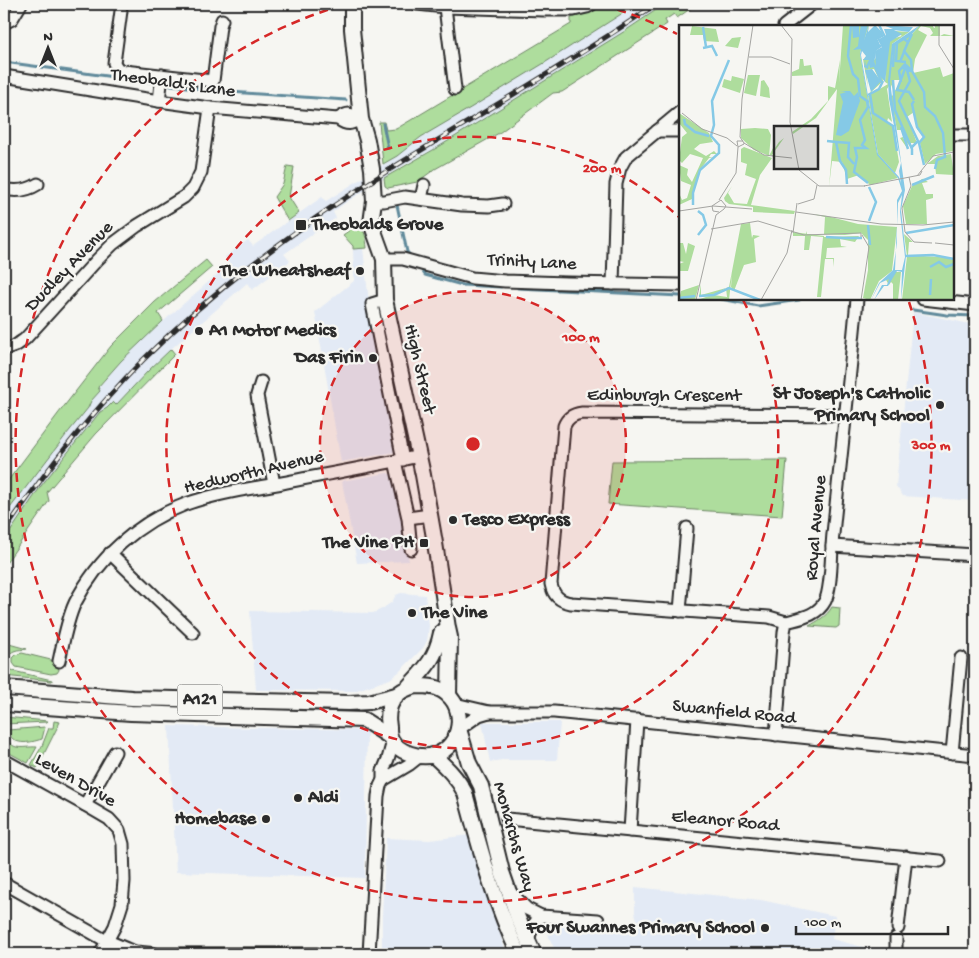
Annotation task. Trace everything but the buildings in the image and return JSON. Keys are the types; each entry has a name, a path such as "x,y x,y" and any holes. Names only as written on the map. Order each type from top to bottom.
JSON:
{"main road":[{"name":"High Street","path":"352,4 353,37 361,119 369,146 374,201 370,222 384,258 385,300 430,515 450,637 452,700"},
{"path":"408,687 433,687 441,690 452,700 457,710 459,729 456,737 444,750 427,756 411,755 392,739 388,714 391,703 396,695 408,687 431,661 441,633 448,628"},
{"name":"A121","path":"4,688 132,698 349,703 369,702 396,695"},
{"name":"A121","path":"4,704 131,713 364,720 392,739"},
{"name":"Monarchs Way","path":"459,729 469,763 481,786 508,891 531,948"},
{"name":"Monarchs Way","path":"427,756 450,770 465,793 498,906 519,954"}],"street":[{"path":"4,22 12,19 21,4"},
{"path":"417,4 445,7 574,10 592,4"},
{"path":"785,25 812,4"},
{"path":"445,7 455,89"},
{"path":"121,11 114,63 118,69 161,87 213,81 222,20"},
{"name":"Theobald's Lane","path":"4,76 161,87 210,108 338,119 351,124 361,119"},
{"name":"Dudley Avenue","path":"4,348 17,345 25,339 114,244 137,226 184,197 193,188 201,172 210,108"},
{"path":"613,284 616,184 620,168 626,157 679,113"},
{"path":"657,131 679,131"},
{"path":"954,134 975,135"},
{"path":"4,189 17,192 38,184"},
{"path":"421,199 424,185"},
{"path":"374,201 405,197 437,202 488,206 502,204"},
{"name":"Trinity Lane","path":"384,258 397,258 472,278 509,281 679,285"},
{"path":"385,300 372,304 399,460 411,549"},
{"name":"Royal Avenue","path":"786,622 810,616 825,602 829,592 857,300"},
{"path":"932,300 975,305"},
{"path":"261,382 257,395 274,484"},
{"name":"Edinburgh Crescent","path":"786,622 769,617 565,602 558,598 551,584 551,574 563,430 567,421 574,415 582,412 845,415"},
{"name":"Hedworth Avenue","path":"58,661 75,604 89,580 110,553 153,520 185,505 221,494 419,456"},
{"path":"408,518 430,515"},
{"path":"680,611 687,528"},
{"path":"832,546 975,555"},
{"path":"110,553 193,633"},
{"path":"776,735 786,622"},
{"path":"952,753 961,658"},
{"name":"Swanfield Road","path":"452,700 489,712"},
{"name":"Swanfield Road","path":"459,729 479,715 489,712 554,712 975,755"},
{"path":"630,831 637,720"},
{"path":"370,954 370,857 378,796 392,739"},
{"path":"86,805 115,752"},
{"path":"383,780 427,756"},
{"name":"Leven Drive","path":"4,760 86,805 109,820 116,826 121,835 124,881 122,904 108,940 100,954"},
{"name":"Eleanor Road","path":"507,819 940,861"},
{"path":"896,954 906,857"},
{"path":"4,884 127,949 146,953 317,954"},
{"path":"508,891 527,908 541,916 598,920"},
{"path":"531,948 530,930 541,916"}],"shaded area":[{"path":"637,4 665,4 625,31 345,203 333,212 336,218 284,254 290,261 252,290 247,283 171,349 116,405 100,412 41,486 4,541 4,516 88,408 91,401 100,391 98,388 142,340 229,264 225,257 248,240 253,246 322,197 326,201 397,156 421,137 546,62"},
{"path":"363,248 368,294 396,447 395,452 341,462 315,312 354,281 353,249"},
{"name":"St Joseph's Catholic Primary School","path":"913,312 975,325 975,501 903,496 896,486"},
{"path":"387,473 393,476 409,561 357,563 342,481"},
{"path":"401,593 425,595 429,626 427,641 423,648 390,679 354,691 256,690 250,611 373,613 392,602 396,595"},
{"path":"482,722 560,722 557,760 502,760 490,762"},
{"path":"169,726 367,730 365,878 176,872"},
{"path":"470,835 503,944 508,954 382,954 386,838 429,840"},
{"path":"635,887 761,900 835,916 832,939 889,954 557,954 545,929 550,922 619,927 628,932 639,926 635,913"}],"green space":[{"path":"602,4 637,4 546,62 421,137 397,156 383,164 379,122 384,122 386,130 396,129 571,24 571,18 589,12"},
{"path":"665,4 697,4 677,18 674,14 665,20 667,24 562,92 553,93 499,133 435,169 417,182 388,188 385,186 384,178 440,146"},
{"path":"287,166 294,167 289,197 299,213 288,221 274,197 283,184"},
{"path":"355,226 363,231 366,237 367,248 353,249 353,246 343,235"},
{"path":"206,260 212,267 158,313 163,321 121,361 98,387 100,391 91,401 88,408 4,516 4,482 7,482 111,346 155,302"},
{"path":"171,349 175,354 96,434 47,492 49,501 4,566 4,541 41,486 100,412 113,402 116,405"},
{"path":"787,460 782,516 608,504 612,461"},
{"path":"832,607 840,608 839,626 836,628 809,626 825,616"},
{"path":"9,644 27,649 16,650 9,655 8,663 13,671 52,681 4,676 4,662"},
{"path":"22,653 55,661 58,664 59,670 57,673 51,674 16,667 13,663 13,658"},
{"path":"4,717 48,721 4,724"},
{"path":"54,721 60,722 37,768 31,765 42,746 49,728 53,728"},
{"path":"45,727 42,739 32,742 22,742 13,739 8,730"},
{"path":"4,734 7,740 14,746 37,747 28,763 4,750"}],"waterway":[{"path":"4,62 209,90"},
{"path":"217,91 346,100"},
{"path":"383,124 388,148"},
{"path":"397,205 407,252 412,257"},
{"path":"420,268 425,275 462,285 501,287"},
{"path":"518,288 679,296"},
{"path":"726,300 758,306 799,300"},
{"path":"913,310 947,315 975,316"}],"railway":[{"path":"4,532 52,465 105,401 162,341 222,289 285,240 344,199 656,4"}],"place":[{"name":"Theobalds Grove","path":"301,225"},
{"name":"The Wheatsheaf","path":"360,271"},
{"name":"A1 Motor Medics","path":"199,331"},
{"name":"Das Firin","path":"373,358"},
{"name":"St Joseph's Catholic Primary School","path":"940,405"},
{"name":"Tesco Express","path":"453,520"},
{"name":"The Vine PH","path":"424,543"},
{"name":"The Vine","path":"412,613"},
{"name":"Aldi","path":"298,798"},
{"name":"Homebase","path":"266,819"},
{"name":"Four Swannes Primary School","path":"765,928"}]}
